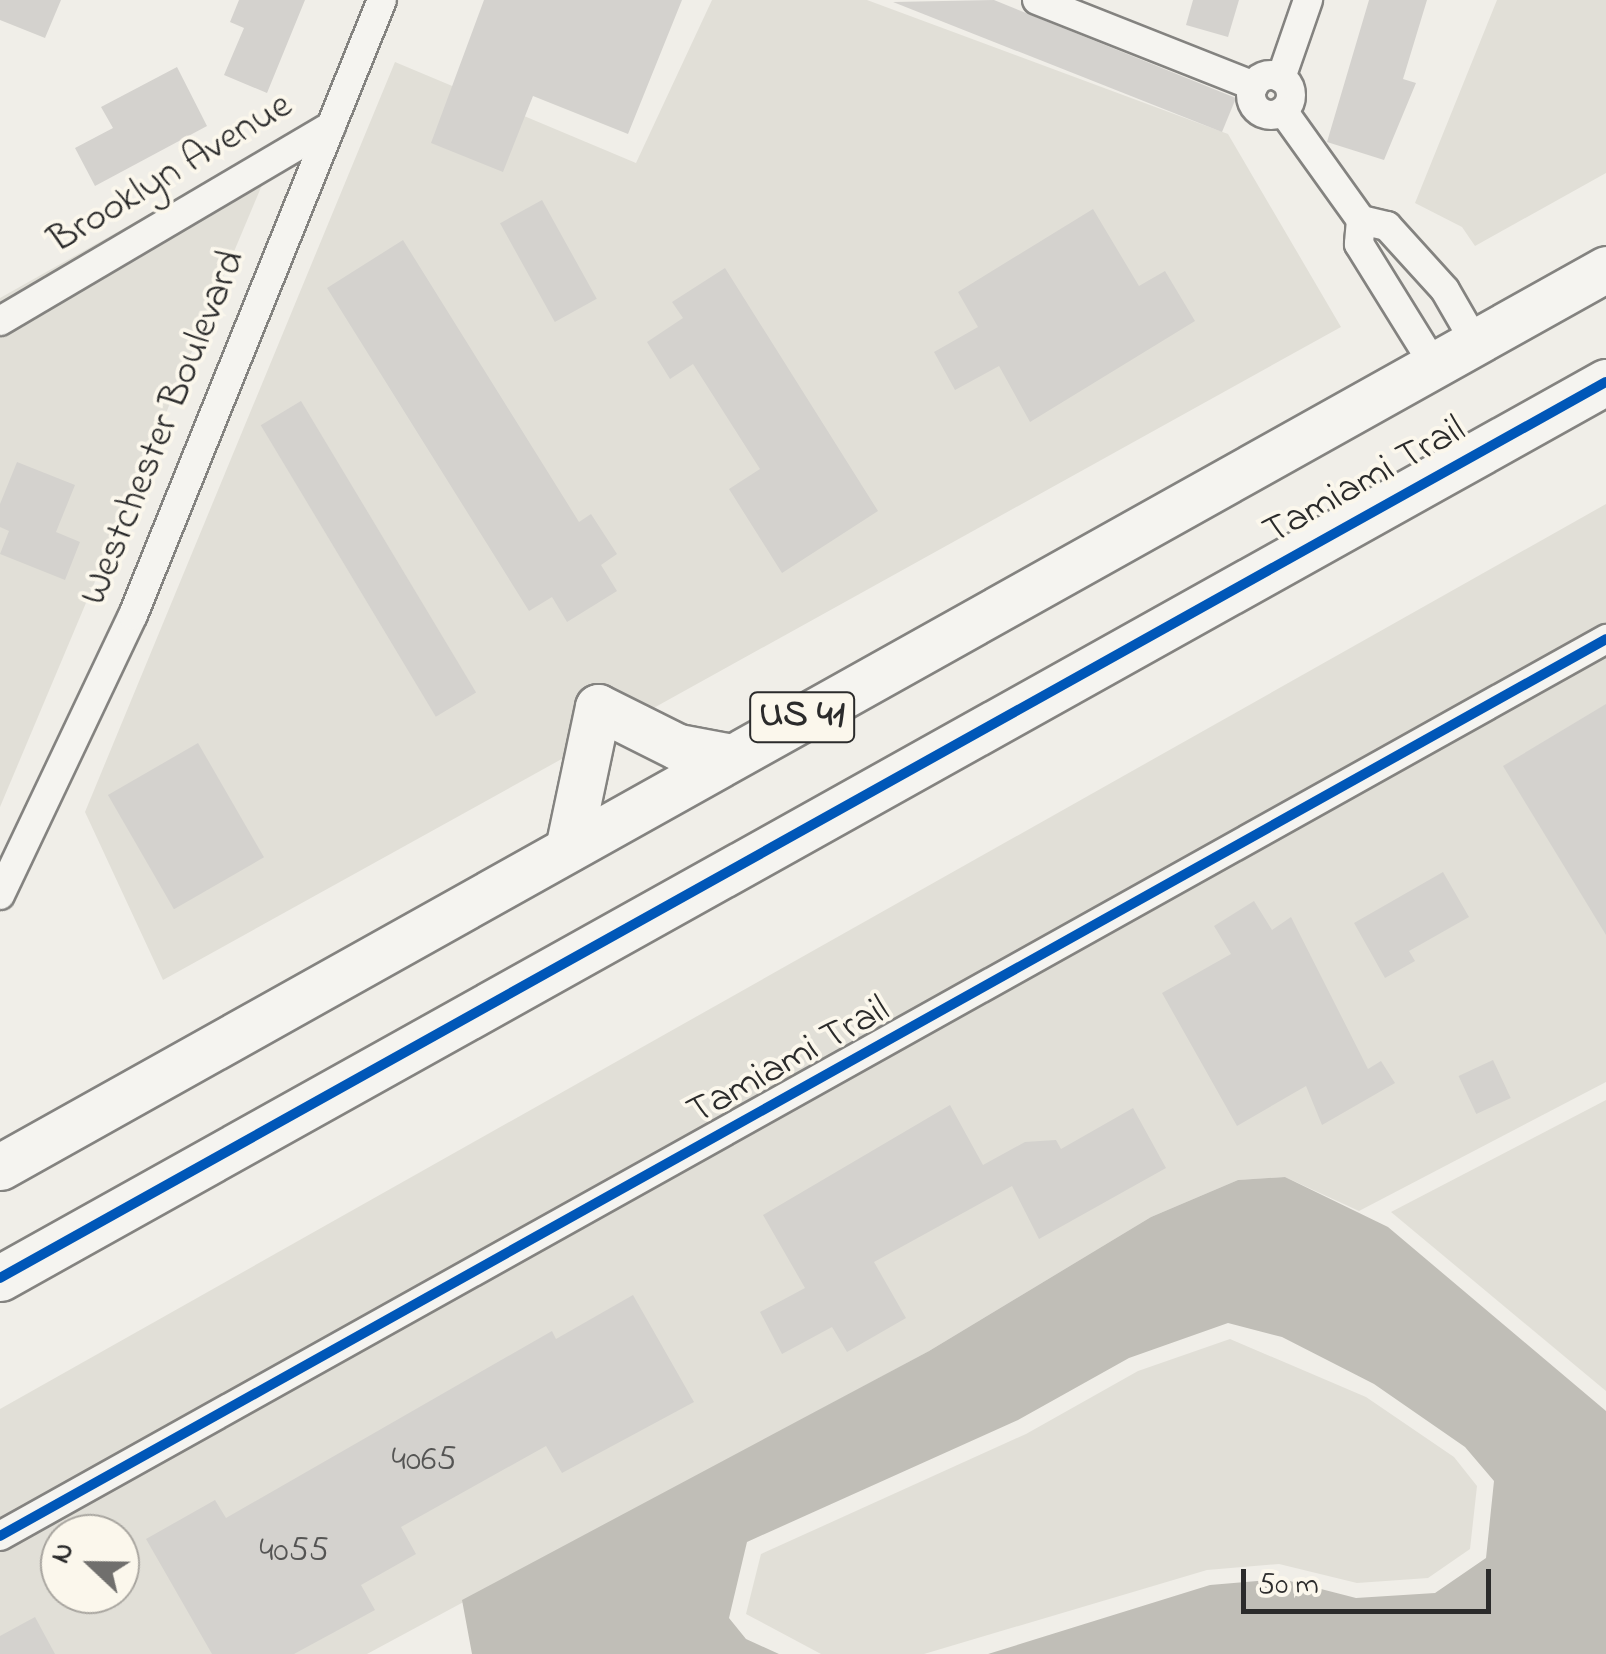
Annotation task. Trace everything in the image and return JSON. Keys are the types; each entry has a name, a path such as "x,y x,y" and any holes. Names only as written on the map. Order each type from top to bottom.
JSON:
{"main road":[{"name":"Tamiami Trail","path":"0,1167 727,756 1606,269"},
{"path":"1555,410 1606,345"},
{"name":"Tamiami Trail","path":"0,1278 1606,382"},
{"path":"568,849 598,707 678,747 727,756"}],"street":[{"name":"Westchester Boulevard","path":"6,890 382,0"},
{"path":"1037,0 1254,86 1282,78"},
{"path":"1283,111 1291,94 1282,78 1308,0"},
{"path":"1254,86 1259,110 1283,111"},
{"path":"1283,111 1362,220 1387,226 1445,290 1475,342"},
{"name":"Brooklyn Avenue","path":"0,322 331,126"},
{"path":"1362,220 1360,244 1434,365"},
{"name":"Tamiami Trail","path":"0,1536 1606,639"}],"shaded area":[{"path":"712,0 867,0 1228,134 1341,327 163,980 85,812 395,62 636,163"},
{"path":"1497,0 1606,0 1606,173 1475,246 1462,227 1415,203"},
{"path":"281,140 0,807 0,298"},
{"path":"1606,504 1606,1082 1359,1211 1285,1177 1238,1180 1151,1217 929,1351 367,1654 0,1654 0,1409"},
{"path":"1606,1100 1606,1391 1391,1212"},
{"path":"1285,1177 1388,1227 1606,1411 1606,1654 988,1654 1210,1585 1282,1579 1356,1598 1435,1593 1486,1558 1494,1481 1465,1447 1374,1384 1282,1337 1228,1323 1129,1358 1018,1420 747,1542 729,1618 746,1639 779,1654 472,1654 462,1600 929,1351 1151,1217 1238,1180"},
{"path":"1230,1339 1366,1397 1454,1457 1477,1486 1470,1549 1428,1578 1357,1583 1279,1564 1207,1570 924,1654 821,1654 746,1614 761,1554 1026,1434 1138,1371"}],"building":[{"path":"0,0 61,0 45,38 0,20"},
{"path":"239,0 305,0 267,93 224,75 244,28 230,22"},
{"path":"484,0 682,0 628,134 533,96 503,172 431,143"},
{"path":"994,0 1236,98 1222,132 893,2"},
{"path":"1193,0 1239,0 1228,37 1186,25"},
{"path":"1369,0 1427,0 1403,79 1416,83 1384,160 1327,142"},
{"path":"177,67 207,126 95,186 75,148 113,128 101,107"},
{"path":"542,200 597,299 555,322 500,223"},
{"path":"1093,209 1139,286 1165,271 1195,321 1030,422 999,366 955,390 934,352 978,327 958,292"},
{"path":"403,240 579,522 591,514 617,554 601,565 617,591 567,622 552,597 529,611 327,288"},
{"path":"725,268 878,511 782,573 729,489 760,469 693,364 670,379 647,342 683,318 672,302"},
{"path":"301,401 476,692 436,717 261,425"},
{"path":"17,462 75,485 56,532 80,542 65,580 0,554 9,531 0,527 0,504"},
{"path":"1606,704 1606,935 1503,766"},
{"path":"198,743 264,857 174,909 108,795"},
{"path":"1443,872 1469,917 1409,951 1415,961 1385,978 1354,923"},
{"path":"1254,901 1272,930 1291,917 1368,1069 1381,1061 1395,1083 1322,1125 1306,1086 1237,1126 1162,993 1231,954 1214,926"},
{"path":"1493,1060 1511,1098 1476,1114 1459,1076"},
{"path":"950,1105 983,1165 1025,1142 1056,1140 1061,1149 1133,1108 1166,1168 1039,1239 1012,1186 874,1262 906,1318 847,1352 832,1327 782,1354 760,1312 805,1288 763,1215"},
{"path":"633,1295 694,1402 562,1473 546,1446 401,1527 416,1554 361,1585 375,1610 294,1654 212,1654 146,1539 215,1500 226,1518 552,1331 556,1339"},
{"path":"35,1617 55,1654 0,1654 0,1636"}],"cycle path":[{"path":"0,1278 1606,382"},
{"path":"0,1536 1606,639"}]}
